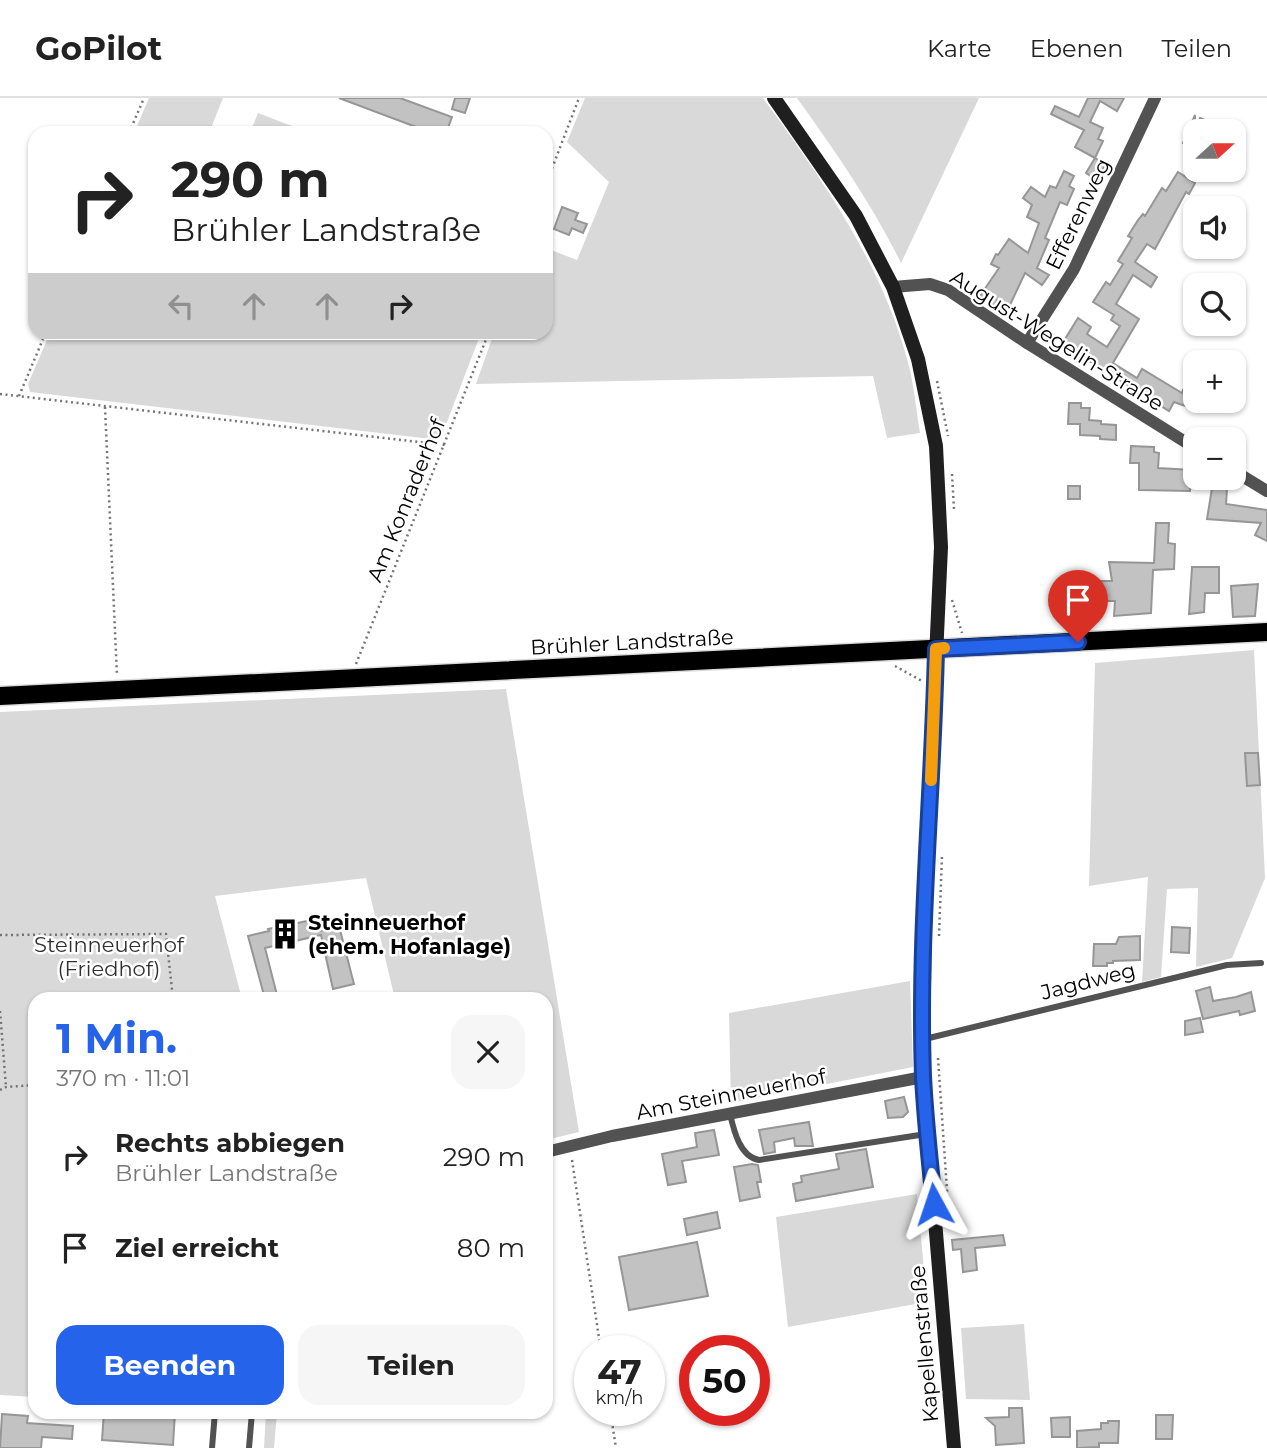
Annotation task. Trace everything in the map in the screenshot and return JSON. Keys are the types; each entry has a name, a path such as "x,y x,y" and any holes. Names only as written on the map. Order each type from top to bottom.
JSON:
{"main road":[{"name":"Kapellenstraße","path":"774,98 856,216 893,287 918,359 936,446 941,547 925,899 930,1038 923,1077 954,1448"},
{"name":"Brühler Landstraße","path":"0,696 1267,632"}],"street":[{"name":"Efferenweg","path":"1027,343 1074,269 1155,98"},
{"name":"August-Wegelin-Straße","path":"893,287 930,284 948,290 1183,440"},
{"path":"1246,478 1267,491"},
{"name":"Am Steinneuerhof","path":"553,1150 923,1077"}],"lane":[{"name":"Jagdweg","path":"930,1038 1227,965 1261,963"},
{"path":"730,1114 734,1131 745,1153 750,1159 759,1160 928,1133"},
{"path":"212,1448 214,1419"},
{"path":"250,1448 252,1419"}],"path":[{"path":"132,126 144,98"},
{"path":"553,166 579,98"},
{"path":"19,396 43,340"},
{"name":"Am Konraderhof","path":"355,679 356,665 486,340"},
{"path":"0,394 445,445"},
{"path":"105,406 118,690"},
{"path":"939,941 942,845"},
{"path":"0,935 166,934 172,992"},
{"path":"0,1011 6,1087"},
{"path":"930,1038 949,1215"},
{"path":"0,1090 28,1085"},
{"path":"570,1146 599,1335"},
{"path":"613,1426 616,1448"}],"green space":[{"path":"149,98 223,98 212,126 137,126"},
{"path":"585,98 763,98 847,222 882,289 907,359 920,433 887,438 873,376 476,384 492,340 553,340 553,251 577,260 609,182 567,142"},
{"path":"797,98 979,98 901,263 865,199"},
{"path":"258,113 292,126 253,126"},
{"path":"47,340 478,340 442,435 431,439 30,392 28,384"},
{"path":"1254,650 1265,878 1232,958 1196,967 1198,888 1167,889 1161,977 1142,982 1148,877 1089,886 1095,663"},
{"name":"Steinneuerhof (Friedhof)","path":"506,689 579,1132 553,1138 553,992 393,992 366,878 215,896 240,992 28,992 28,1397 0,1395 0,712"},
{"path":"910,981 913,1067 731,1103 729,1013"},
{"path":"917,1194 927,1302 788,1327 776,1217"},
{"path":"1024,1324 1030,1400 966,1399 961,1328"},
{"path":"266,1419 276,1419 274,1448 264,1448"}],"building":[{"path":"339,98 400,98 452,117 449,126 413,126"},
{"path":"455,98 470,98 465,113 452,109"},
{"path":"1088,98 1124,98 1117,111 1100,101 1090,122 1103,128 1098,139 1103,141 1095,158 1075,147 1084,130 1051,114 1055,106 1079,117"},
{"path":"1095,158 1106,165 1095,179 1086,173"},
{"path":"1064,171 1074,176 1069,186 1074,189 1067,205 1060,202 1045,238 1049,240 1037,268 1049,275 1042,285 1025,273 1010,305 997,300 995,306 980,296 999,268 991,264 996,254 998,255 1009,239 1028,253 1039,223 1027,217 1032,205 1023,198 1031,187 1045,197 1050,186 1056,188"},
{"path":"1178,172 1183,175 1183,182 1195,183 1189,194 1186,192 1183,196 1155,249 1147,244 1135,262 1157,277 1151,287 1133,275 1116,304 1139,319 1113,363 1137,378 1142,369 1182,393 1183,390 1183,405 1174,402 1169,411 1062,344 1078,318 1091,327 1087,334 1107,347 1120,326 1111,320 1114,315 1093,302 1106,282 1110,285 1123,264 1118,261 1132,238 1128,236 1138,220 1143,214 1145,216 1162,188 1166,191"},
{"path":"562,207 578,213 575,220 587,224 583,233 572,228 569,235 554,229"},
{"path":"1069,403 1081,403 1081,408 1090,408 1089,420 1116,425 1116,440 1080,435 1080,424 1068,424"},
{"path":"1131,446 1154,447 1154,452 1159,453 1158,468 1183,469 1183,490 1190,491 1139,490 1139,463 1130,463"},
{"path":"1068,486 1080,486 1080,499 1068,499"},
{"path":"1212,490 1227,490 1226,504 1267,510 1267,541 1255,535 1261,523 1207,519"},
{"path":"1156,523 1169,523 1168,543 1175,544 1174,569 1153,570 1151,613 1114,616 1115,601 1063,601 1064,584 1068,584 1068,581 1101,585 1101,581 1112,581 1109,562 1154,563"},
{"path":"1192,567 1219,567 1219,593 1205,593 1204,612 1189,614"},
{"path":"1258,584 1255,616 1233,617 1231,586"},
{"path":"1245,753 1258,753 1260,785 1247,786"},
{"path":"317,919 320,931 339,926 354,984 333,989 321,935 265,948 276,992 263,992 248,936 269,931 268,929"},
{"path":"1172,927 1190,928 1189,953 1171,952"},
{"path":"1140,936 1140,960 1113,961 1107,963 1107,966 1093,966 1094,944 1116,944 1119,937"},
{"path":"1210,987 1213,1001 1251,992 1255,1011 1240,1015 1239,1011 1203,1019 1196,991"},
{"path":"1200,1018 1203,1032 1185,1035 1185,1021"},
{"path":"904,1097 908,1112 903,1117 888,1118 885,1101"},
{"path":"809,1122 813,1146 795,1146 794,1138 774,1142 775,1152 764,1154 759,1130"},
{"path":"714,1130 719,1155 682,1161 686,1182 668,1185 662,1154 697,1147 695,1133"},
{"path":"866,1149 873,1187 796,1201 793,1184 802,1182 801,1176 839,1169 836,1154"},
{"path":"758,1165 760,1197 740,1201 734,1167"},
{"path":"717,1212 720,1228 687,1235 684,1219"},
{"path":"1003,1235 1005,1245 975,1248 977,1270 963,1272 961,1249 953,1250 952,1240"},
{"path":"697,1242 708,1296 629,1310 619,1257"},
{"path":"1009,1408 1022,1408 1024,1443 996,1445 995,1426 986,1418 1009,1417"},
{"path":"2,1414 28,1416 27,1423 73,1426 72,1439 42,1437 41,1448 0,1448"},
{"path":"1156,1415 1173,1415 1172,1439 1156,1439"},
{"path":"1070,1417 1070,1437 1052,1437 1051,1418"},
{"path":"104,1419 175,1419 173,1445 102,1440"},
{"path":"1119,1421 1118,1443 1099,1443 1099,1447 1077,1448 1077,1431 1101,1429 1101,1423"}],"slow traffic":[{"path":"931,780 936,649 944,648"}],"place":[{"name":"Steinneuerhof (ehem. Hofanlage)","path":"285,934"}],"route":[{"path":"934,1204 923,1077 923,1034 925,899 936,649 1078,642"}]}
